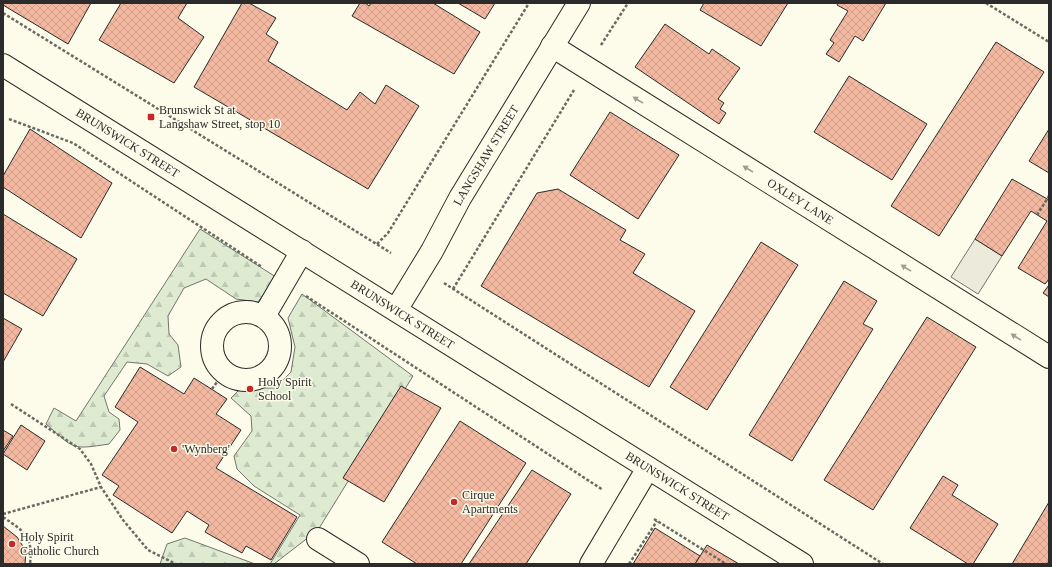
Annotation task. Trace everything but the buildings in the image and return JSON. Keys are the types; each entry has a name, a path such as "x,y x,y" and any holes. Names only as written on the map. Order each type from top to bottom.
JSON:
{"main road":[{"name":"LANGSHAW STREET","path":"396,310 432,251 460,198 579,3"},
{"name":"OXLEY LANE","path":"552,46 1049,357"},
{"name":"BRUNSWICK STREET","path":"3,65 802,564"},
{"path":"264,316 302,251"},
{"path":"250,311 264,316 271,322 278,332 280,354 274,365 266,374 256,379 244,380 234,378 218,381 217,364 212,354 211,344 219,323 228,316 238,312 250,311"},
{"path":"591,564 648,468"},
{"path":"318,539 358,564"}],"path":[{"path":"377,244 388,233 529,3"},
{"path":"600,47 628,3"},
{"path":"986,3 1049,42"},
{"path":"3,13 391,253"},
{"path":"453,289 574,89"},
{"path":"9,119 72,143 605,491"},
{"path":"1037,215 1049,196"},
{"path":"440,281 883,564"},
{"path":"11,404 80,448 91,464 101,487 123,520 148,550 176,564"},
{"path":"3,514 101,487"},
{"path":"3,517 25,532 32,549 30,564"},
{"path":"629,564 656,520 726,564"}],"green space":[{"path":"200,229 276,277 258,302 236,299 206,279 184,288 168,316 169,334 178,345 181,367 168,376 147,364 127,362 104,396 109,412 119,419 120,430 109,444 80,447 68,443 46,424 54,408 76,421"},
{"path":"302,294 413,376 318,530 274,564 270,564 300,515 254,486 237,469 234,456 252,431 251,416 231,398 241,388 275,388 291,372 295,347 288,318"},
{"path":"185,538 255,564 160,564 167,544"}],"shaded area":[{"path":"975,239 1002,256 978,294 951,277"}],"place":[{"name":"Brunswick St at Langshaw Street, stop 10","path":"151,117"},
{"name":"Holy Spirit School","path":"250,389"},
{"name":"'Wynberg'","path":"174,449"},
{"name":"Cirque Apartments","path":"454,502"},
{"name":"Holy Spirit Catholic Church","path":"12,544"}]}
